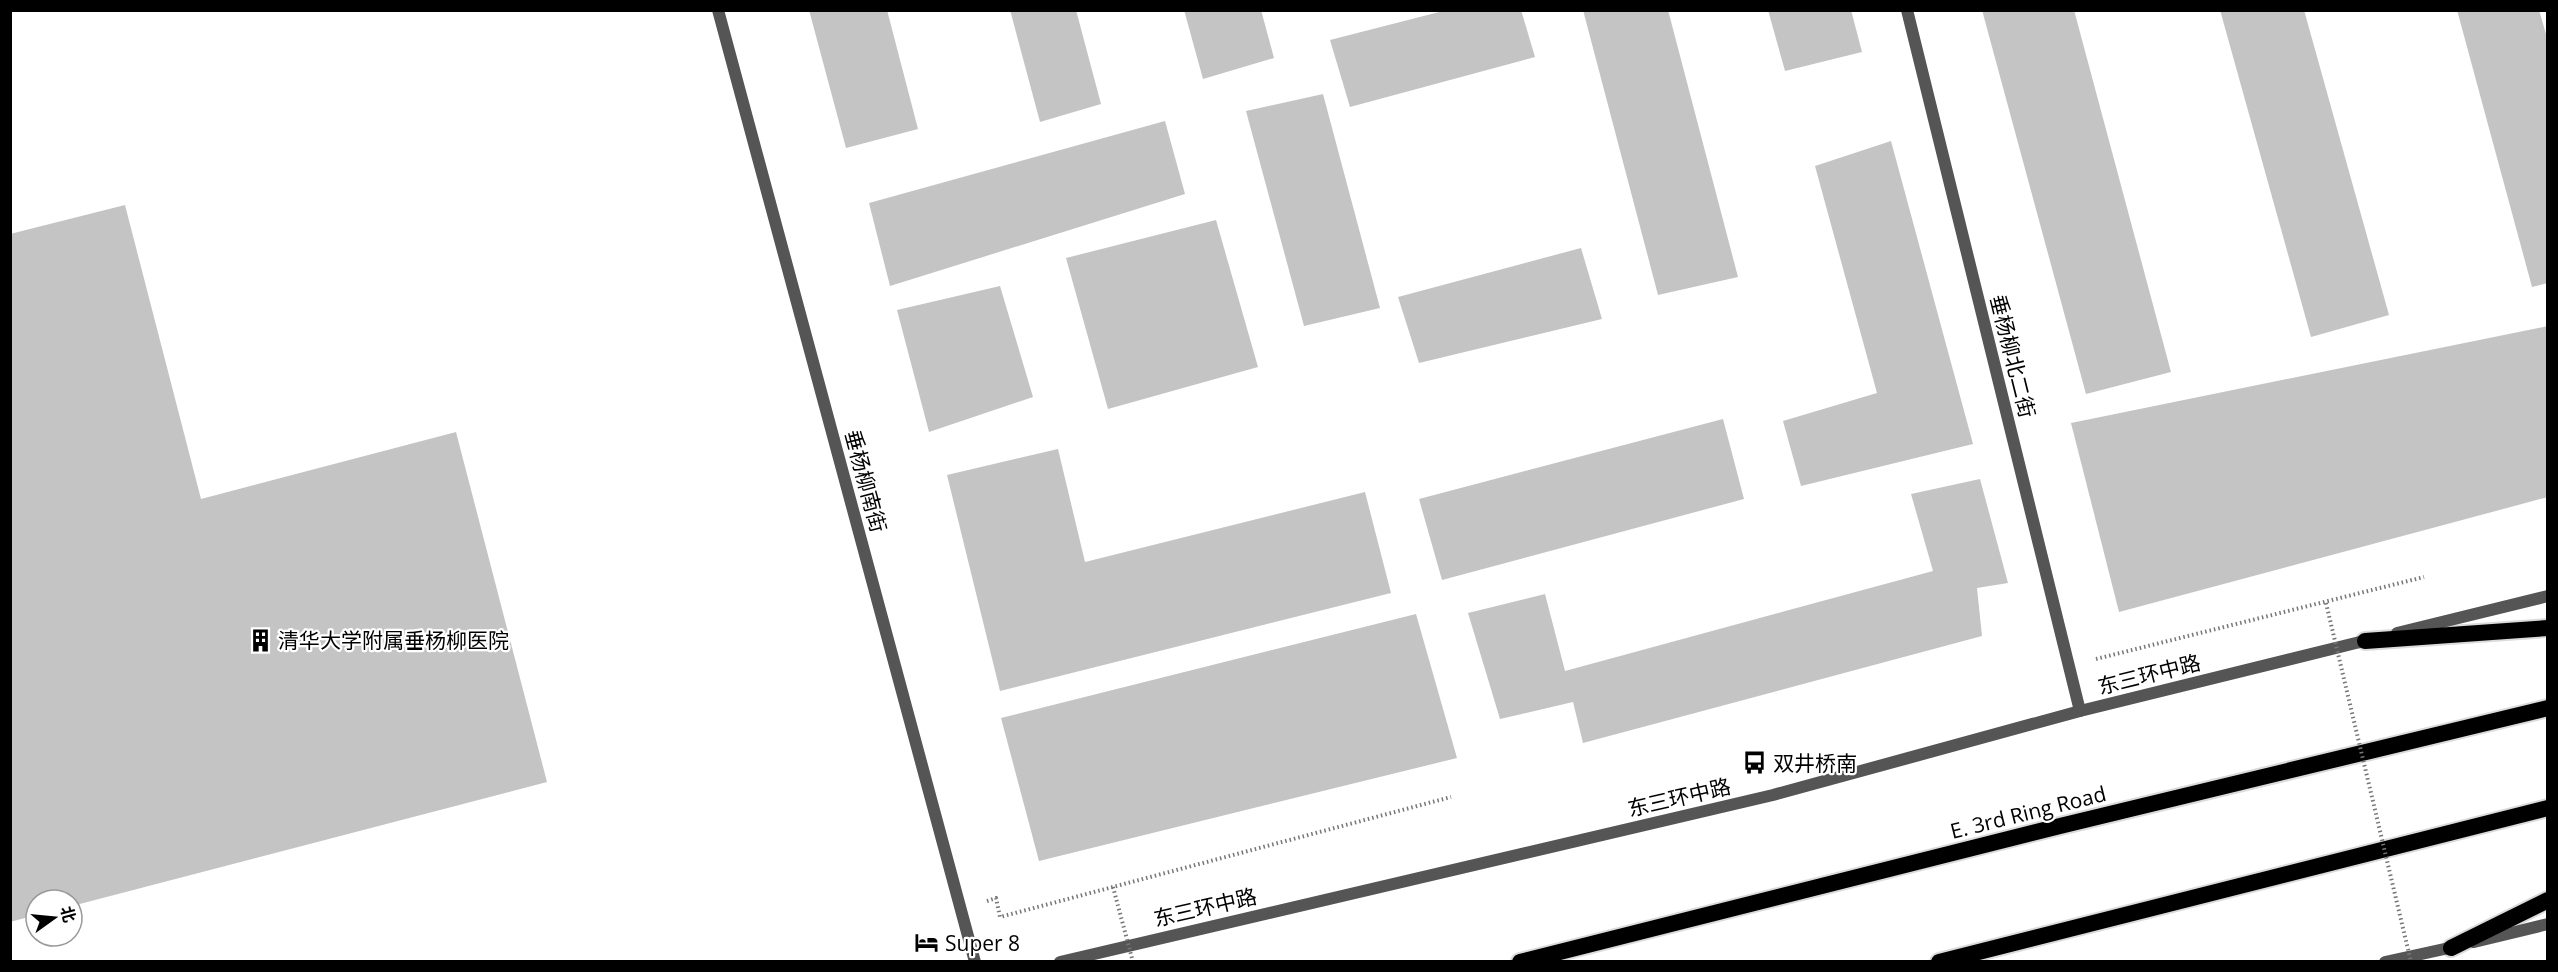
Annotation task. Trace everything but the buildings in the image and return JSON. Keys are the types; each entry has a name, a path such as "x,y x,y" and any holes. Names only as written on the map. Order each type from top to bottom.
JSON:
{"highway":[{"path":"2365,641 2547,628"},
{"name":"E. 3rd Ring Road","path":"1520,962 2060,826 2547,708"},
{"path":"1939,962 2547,808"},
{"path":"2451,948 2547,900"}],"street":[{"name":"垂杨柳南街","path":"718,10 975,962"},
{"name":"垂杨柳北二街","path":"1907,10 2080,711"},
{"name":"东三环中路","path":"1060,962 1773,795 2080,711 2547,596"},
{"path":"2385,962 2547,924"}],"path":[{"path":"2069,666 2424,578"},
{"path":"2326,603 2411,962"},
{"path":"1012,914 1451,796"},
{"path":"1113,886 1133,962"}],"place":[{"name":"清华大学附属垂杨柳医院","path":"260,640"},
{"name":"双井桥南","path":"1755,763"},
{"name":"Super 8","path":"927,943"}]}
